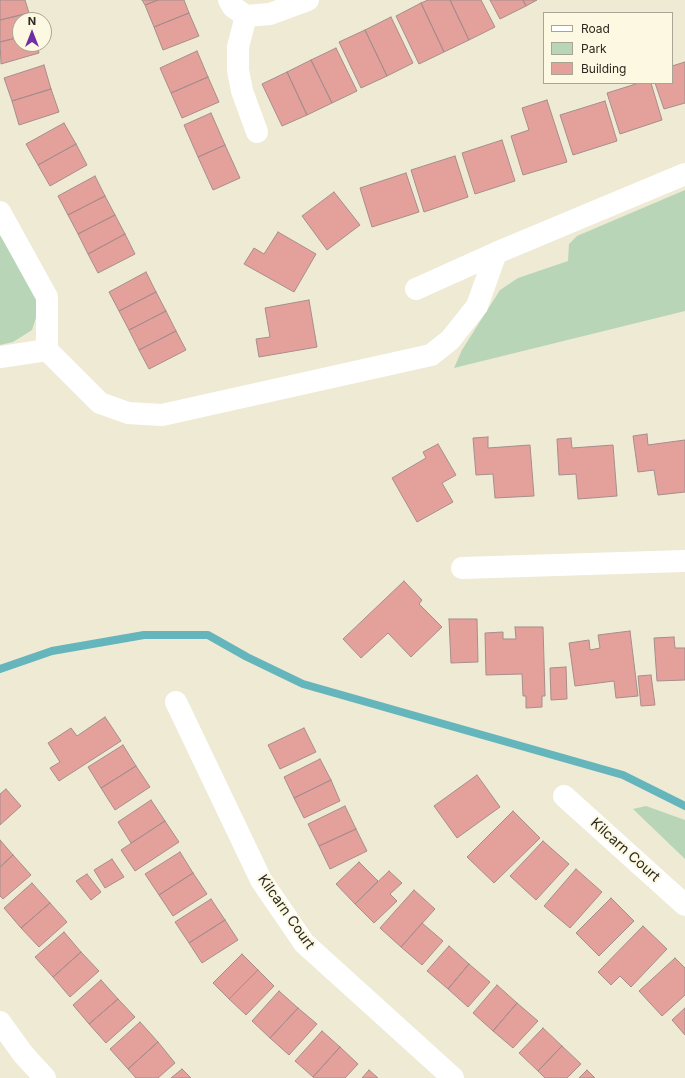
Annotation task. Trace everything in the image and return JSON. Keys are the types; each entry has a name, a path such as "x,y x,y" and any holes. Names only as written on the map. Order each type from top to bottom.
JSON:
{"street":[{"path":"229,0 233,7 246,16 270,14 308,0"},
{"path":"246,16 238,47 238,70 242,91 257,132"},
{"path":"416,289 496,253 685,174"},
{"path":"0,212 47,298 47,350 100,403 128,413 162,415 431,355 450,340 477,306 496,253"},
{"path":"0,357 47,350"},
{"path":"462,568 685,561"},
{"name":"Kilcarn Court","path":"176,702 261,880 304,943 453,1078"},
{"name":"Kilcarn Court","path":"564,796 685,905"},
{"path":"0,1022 23,1054 46,1078"}],"green space":[{"path":"685,190 685,311 454,368 462,350 500,290 518,278 568,261 569,244 577,236"},
{"path":"0,235 35,289 39,308 32,330 13,342 0,345"},
{"path":"646,806 685,820 685,859 633,809"}],"building":[{"path":"0,0 25,0 29,12 12,12 12,17 0,20"},
{"path":"142,0 158,0 145,5"},
{"path":"158,0 184,0 189,13 154,27 145,5"},
{"path":"428,0 450,0 469,40 444,52 421,3"},
{"path":"450,0 481,0 495,27 469,40"},
{"path":"490,0 523,0 526,6 500,19"},
{"path":"523,0 537,0 526,6"},
{"path":"421,3 444,52 419,64 396,16"},
{"path":"189,13 199,36 163,50 154,27"},
{"path":"12,17 12,39 0,42 0,20"},
{"path":"391,17 413,63 387,76 365,30"},
{"path":"365,30 387,76 361,88 339,42"},
{"path":"12,39 12,52 39,53 1,64 0,42"},
{"path":"336,48 357,91 332,103 311,60"},
{"path":"197,51 208,77 171,93 160,68"},
{"path":"311,60 332,103 307,115 287,72"},
{"path":"685,62 685,103 664,109 655,84 673,84 673,66"},
{"path":"44,65 51,89 12,101 4,78"},
{"path":"287,72 307,115 282,126 262,84"},
{"path":"208,77 219,102 182,118 171,93"},
{"path":"636,84 651,84 662,120 620,134 607,93"},
{"path":"51,89 59,112 19,125 12,101"},
{"path":"547,100 567,162 523,175 511,136 529,130 522,108"},
{"path":"605,101 617,141 573,155 560,115"},
{"path":"211,113 225,145 198,157 184,125"},
{"path":"64,123 76,144 38,165 26,144"},
{"path":"502,140 515,181 475,194 462,153"},
{"path":"76,144 87,165 50,186 38,165"},
{"path":"225,145 240,178 213,190 198,157"},
{"path":"455,156 468,197 424,212 411,170"},
{"path":"406,173 419,212 372,227 360,188"},
{"path":"95,176 105,196 68,215 58,196"},
{"path":"334,192 360,225 327,250 302,216"},
{"path":"105,196 115,215 78,234 68,215"},
{"path":"115,215 125,234 88,254 78,234"},
{"path":"278,232 316,254 294,292 244,264 254,248 264,254"},
{"path":"125,234 135,254 98,273 88,254"},
{"path":"146,272 156,292 119,311 109,292"},
{"path":"156,292 166,311 129,330 119,311"},
{"path":"309,300 317,347 259,357 256,339 270,337 265,308"},
{"path":"166,311 176,331 139,350 129,330"},
{"path":"176,331 186,350 149,369 139,350"},
{"path":"647,434 648,445 685,440 685,492 658,495 654,470 638,472 633,436"},
{"path":"488,437 488,448 530,445 534,496 495,498 493,474 476,475 473,438"},
{"path":"571,438 572,448 613,445 617,496 578,499 576,474 559,475 557,439"},
{"path":"438,444 456,475 442,483 453,502 417,522 392,478 426,458 423,452"},
{"path":"404,581 422,600 419,604 442,627 411,657 388,633 361,658 343,639"},
{"path":"449,619 477,619 478,662 451,663"},
{"path":"515,627 543,627 545,696 542,696 542,707 526,708 526,696 523,696 522,674 486,675 485,633 503,632 503,639 516,639"},
{"path":"630,631 638,696 616,698 614,681 575,686 569,643 589,640 590,650 600,648 598,635"},
{"path":"674,637 675,648 685,648 685,680 657,681 654,638"},
{"path":"566,667 567,699 551,700 550,668"},
{"path":"651,675 655,705 641,706 638,676"},
{"path":"105,717 121,741 59,781 50,768 60,762 48,743 71,728 77,736"},
{"path":"304,728 316,752 280,769 268,745"},
{"path":"123,745 136,766 101,788 88,767"},
{"path":"320,759 331,780 294,798 284,777"},
{"path":"136,766 150,787 115,810 101,788"},
{"path":"477,775 500,807 457,838 434,806"},
{"path":"331,780 340,801 304,818 294,798"},
{"path":"6,789 21,806 0,825 0,794"},
{"path":"151,800 165,821 131,843 118,822"},
{"path":"345,806 356,829 319,846 308,824"},
{"path":"513,811 540,838 494,883 467,857"},
{"path":"165,821 179,842 135,871 121,850"},
{"path":"356,829 367,851 330,869 319,846"},
{"path":"0,840 13,855 0,867"},
{"path":"543,841 569,864 536,900 510,876"},
{"path":"180,852 193,873 159,895 145,874"},
{"path":"13,855 31,875 3,899 0,896 0,867"},
{"path":"112,859 124,877 105,888 94,870"},
{"path":"359,862 378,881 355,904 336,884"},
{"path":"576,869 602,892 570,928 544,906"},
{"path":"389,871 402,883 390,894 397,901 374,923 355,904"},
{"path":"193,873 207,894 173,916 159,895"},
{"path":"87,874 101,892 91,900 76,881"},
{"path":"32,883 50,903 21,928 4,908"},
{"path":"414,890 435,909 401,947 380,928"},
{"path":"611,898 634,921 599,956 576,933"},
{"path":"211,899 225,920 189,943 175,922"},
{"path":"50,903 67,922 39,947 21,928"},
{"path":"225,920 238,940 202,963 189,943"},
{"path":"422,923 443,941 422,965 401,947"},
{"path":"643,926 667,949 631,987 620,976 611,985 598,972"},
{"path":"64,932 81,952 53,977 35,957"},
{"path":"449,946 469,964 448,989 427,971"},
{"path":"81,952 99,971 70,997 53,977"},
{"path":"242,954 258,970 229,999 213,983"},
{"path":"675,958 685,968 685,995 662,1016 639,991"},
{"path":"469,964 490,982 468,1007 448,989"},
{"path":"258,970 274,986 246,1015 229,999"},
{"path":"101,980 118,999 89,1024 73,1005"},
{"path":"497,985 517,1003 493,1031 473,1013"},
{"path":"279,991 298,1008 270,1038 252,1021"},
{"path":"118,999 135,1017 106,1043 89,1024"},
{"path":"517,1003 538,1021 513,1048 493,1031"},
{"path":"298,1008 317,1024 289,1055 270,1038"},
{"path":"685,1008 685,1035 672,1020"},
{"path":"140,1022 158,1042 128,1069 110,1049"},
{"path":"543,1028 562,1046 538,1071 519,1053"},
{"path":"322,1031 340,1047 313,1077 295,1061"},
{"path":"158,1042 175,1063 158,1078 136,1078 128,1069"},
{"path":"562,1046 581,1064 567,1078 545,1078 538,1071"},
{"path":"340,1047 358,1064 345,1078 314,1078 313,1077"},
{"path":"182,1069 191,1078 171,1078"},
{"path":"369,1070 378,1078 362,1078"},
{"path":"587,1070 595,1078 579,1078"}],"waterway":[{"path":"0,669 52,651 144,635 208,635 247,657 303,684 623,775 685,806"}]}
